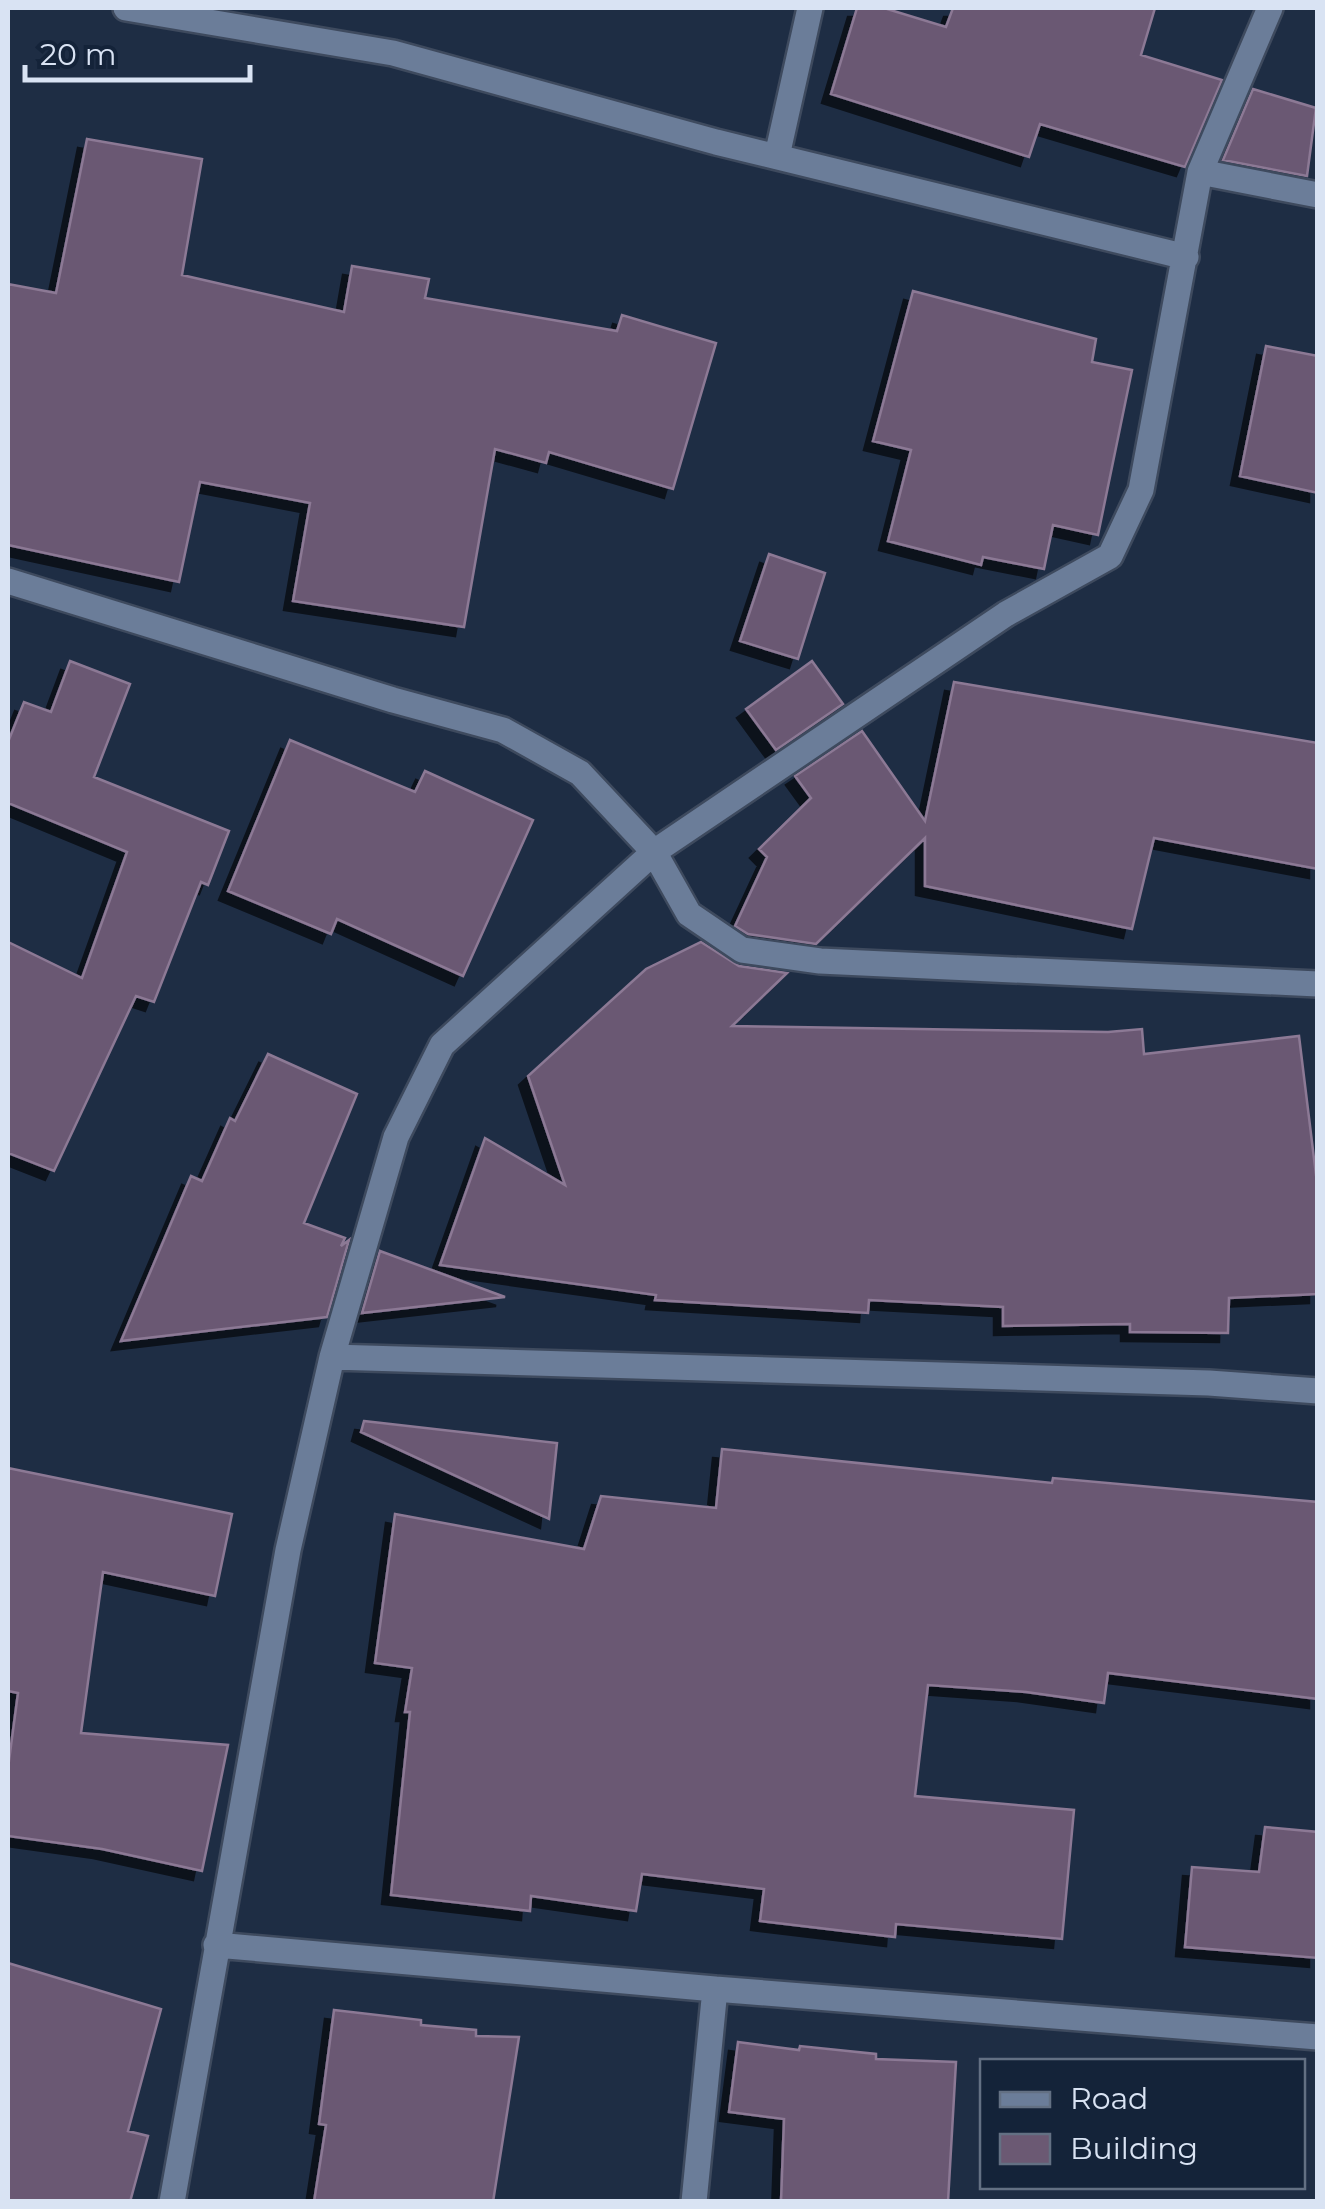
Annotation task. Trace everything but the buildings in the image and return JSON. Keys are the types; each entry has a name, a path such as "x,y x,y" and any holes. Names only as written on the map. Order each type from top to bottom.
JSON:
{"street":[{"path":"126,8 393,52 777,156 1186,256"},
{"path":"777,156 810,8"},
{"path":"172,2202 288,1550 332,1357 396,1137 442,1045 654,852 1006,614 1110,556 1141,490 1200,172 1270,8"},
{"path":"1200,172 1318,195"},
{"path":"8,580 393,700 503,730 580,773 654,852 689,914 742,950 820,961 1318,984"},
{"path":"332,1357 1209,1383 1318,1391"},
{"path":"216,1945 1318,2037"},
{"path":"694,2202 715,1989"}]}
